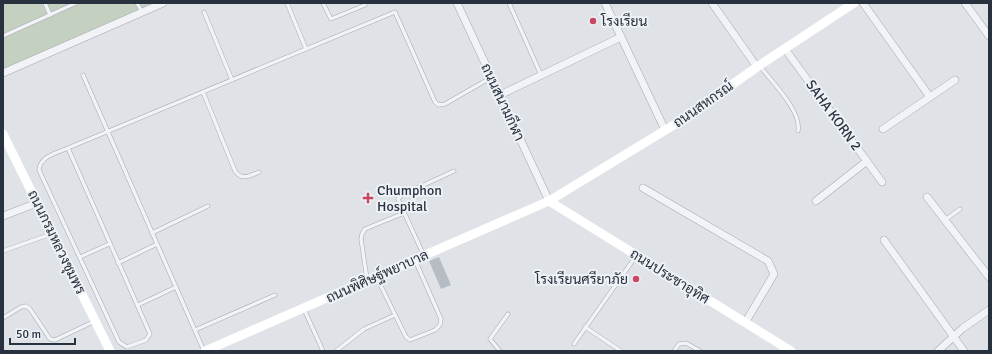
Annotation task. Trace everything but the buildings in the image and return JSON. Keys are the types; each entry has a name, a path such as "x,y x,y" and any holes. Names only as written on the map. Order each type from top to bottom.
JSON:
{"street":[{"path":"3,73 162,3"},
{"name":"ถนนสนามกีฬา","path":"457,3 549,201"},
{"path":"605,3 665,130"},
{"path":"712,3 758,66"},
{"name":"ถนนสหกรณ์","path":"549,201 665,130 758,66 854,3"},
{"path":"863,3 930,98"},
{"path":"965,3 989,36"},
{"path":"500,94 621,37"},
{"name":"SAHA KORN 2","path":"785,49 882,182"},
{"path":"883,129 955,80"},
{"name":"ถนนกรมหลวงชุมพร","path":"3,134 110,351"},
{"path":"816,201 867,160"},
{"path":"643,188 768,261 772,266 774,274 745,323"},
{"path":"927,196 989,277"},
{"name":"ถนนประชาอุทิศ","path":"549,201 791,351"},
{"name":"ถนนพิศิษฐ์พยาบาล","path":"205,351 549,201"},
{"path":"3,216 37,203"},
{"path":"884,240 964,351"},
{"path":"938,351 989,310"}],"lane":[{"path":"45,3 50,15"},
{"path":"3,36 76,3"},
{"path":"137,3 142,12"},
{"path":"287,3 306,49"},
{"path":"323,3 331,19 365,4"},
{"path":"509,3 541,75"},
{"path":"204,12 232,80"},
{"path":"68,148 109,244 150,334 149,337 127,347 120,342 40,170 40,164 43,160 68,148 395,12 435,102 439,105 445,104 492,77"},
{"path":"758,66 794,112 799,124 798,131"},
{"path":"83,75 205,351"},
{"path":"203,92 235,171 243,178 259,172"},
{"path":"424,256 398,199 402,195 454,172"},
{"path":"152,233 208,206"},
{"path":"945,220 960,209"},
{"path":"404,213 365,229 361,239 372,278 396,315 406,337 410,340 435,330 440,325 441,319 415,260"},
{"path":"3,251 52,233"},
{"path":"80,257 109,244"},
{"path":"118,263 157,244"},
{"path":"574,344 636,256"},
{"path":"138,305 176,287"},
{"path":"195,330 275,295"},
{"path":"3,318 21,307 26,306 30,309 50,339 55,340 96,321"},
{"path":"304,308 323,351"},
{"path":"500,351 490,339 508,314"},
{"path":"336,351 364,329 396,315"},
{"path":"585,327 621,351"},
{"path":"674,351 679,344 686,343 700,351"}],"green space":[{"path":"3,3 162,3 3,73"}],"place":[{"name":"โรงเรียน","path":"593,21"},
{"name":"Chumphon Hospital","path":"368,198"},
{"name":"โรงเรียนศรียาภัย","path":"636,279"}]}
